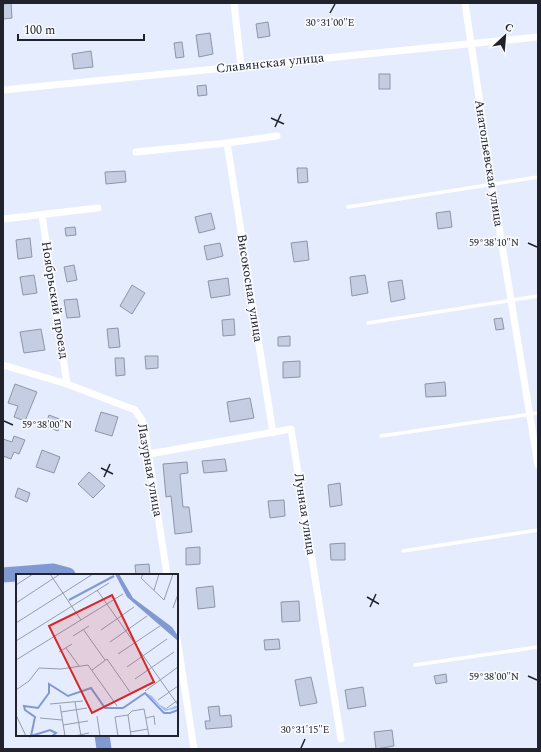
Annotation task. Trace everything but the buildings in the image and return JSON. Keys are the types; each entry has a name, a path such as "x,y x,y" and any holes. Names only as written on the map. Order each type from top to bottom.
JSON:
{"street":[{"path":"234,3 242,66"},
{"name":"Анатольевская улица","path":"465,3 492,184 538,465"},
{"name":"Славянская улица","path":"3,90 538,37"},
{"path":"136,152 227,143 277,136"},
{"name":"Високосная улица","path":"227,143 272,432"},
{"path":"3,219 98,208"},
{"name":"Ноябрьский проезд","path":"42,215 67,384"},
{"name":"Лазурная улица","path":"3,365 67,384 135,410 142,420 150,454 167,574"},
{"name":"Лунная улица","path":"150,454 291,429 341,740"},
{"path":"178,645 194,749"}],"lane":[{"path":"348,207 538,177"},
{"path":"368,322 538,296"},
{"path":"381,436 538,413"},
{"path":"403,551 538,530"},
{"path":"415,665 538,647"}],"waterway":[{"path":"3,575 53,571 64,574"},
{"path":"102,736 104,749"}]}
